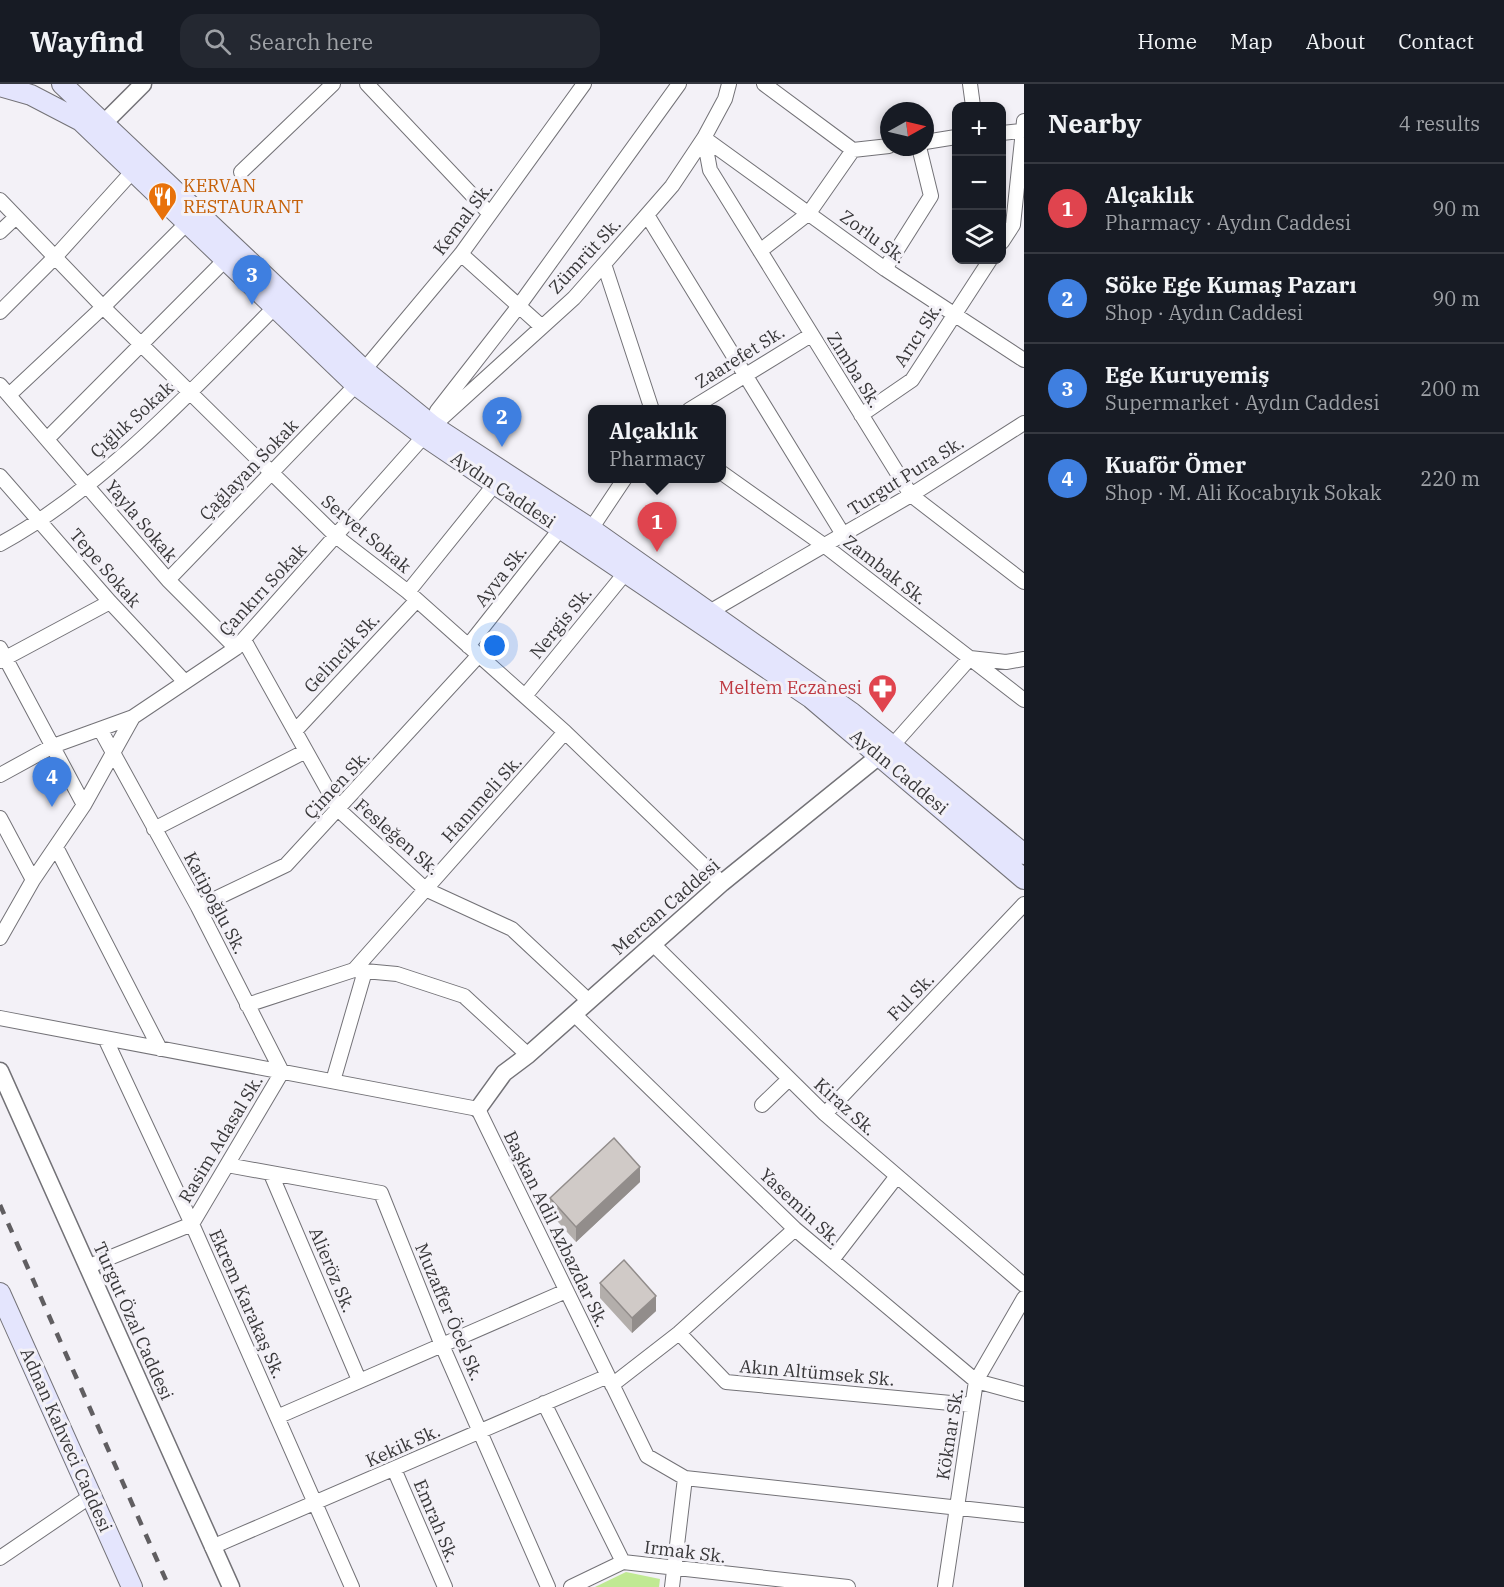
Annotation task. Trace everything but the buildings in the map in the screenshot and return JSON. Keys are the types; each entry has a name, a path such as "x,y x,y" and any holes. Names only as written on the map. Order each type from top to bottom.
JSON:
{"main road":[{"name":"Aydın Caddesi","path":"0,86 12,84"},
{"name":"Aydın Caddesi","path":"62,84 105,122 360,378"},
{"name":"Aydın Caddesi","path":"0,86 31,95 81,121 132,172 189,222 275,307 360,378 495,484 811,698 1024,854"},
{"name":"Aydın Caddesi","path":"428,431 591,529 711,611 852,713 886,751 1024,879"},
{"name":"Adnan Kahveci Caddesi","path":"0,1293 132,1587"}],"street":[{"path":"105,122 143,84"},
{"path":"241,172 333,84"},
{"path":"367,84 490,214"},
{"name":"Kemal Sk.","path":"360,378 461,254 584,84"},
{"path":"428,431 436,411 518,307 679,84"},
{"name":"Zümrüt Sk.","path":"428,431 540,326 574,298 647,215 672,186 704,138 725,99 729,84"},
{"path":"764,84 853,150 880,147"},
{"path":"970,84 972,102"},
{"path":"1006,131 1022,126 1018,223 1006,237"},
{"name":"Zorlu Sk.","path":"704,138 885,269 953,314 1017,347 1024,360"},
{"name":"Zımba Sk.","path":"704,138 710,170 911,495 1024,582"},
{"path":"934,141 952,138"},
{"path":"760,251 810,213 853,150"},
{"path":"885,269 931,196 921,156"},
{"path":"0,312 56,256 132,172"},
{"name":"Servet Sokak","path":"0,200 56,256 103,308 337,537 412,596 525,696 722,883"},
{"path":"647,215 844,536"},
{"path":"0,232 16,217"},
{"path":"4,390 103,308 189,222"},
{"path":"461,254 540,326"},
{"path":"47,439 225,260"},
{"path":"604,264 650,405"},
{"name":"Arıcı Sk.","path":"861,415 912,380 987,264"},
{"name":"Çığlık Sokak","path":"0,544 40,522 87,485 190,392 275,307"},
{"name":"Zaarefet Sk.","path":"697,405 811,335"},
{"name":"Çağlayan Sokak","path":"168,580 360,378"},
{"name":"Yayla Sokak","path":"4,390 168,580 240,644"},
{"name":"Turgut Pura Sk.","path":"711,611 844,536 1024,423"},
{"name":"Çankırı Sokak","path":"0,775 52,746 133,717 240,644 337,537 428,431"},
{"name":"Zambak Sk.","path":"726,476 825,546 1024,700"},
{"name":"Tepe Sokak","path":"0,477 110,602 185,682"},
{"path":"591,529 622,483"},
{"name":"Gelincik Sk.","path":"295,731 412,596 495,484"},
{"name":"Ayva Sk.","path":"474,651 561,528"},
{"name":"Nergis Sk.","path":"525,696 626,572"},
{"path":"84,805 2,655 110,602"},
{"name":"Fesleğen Sk.","path":"240,644 295,731 339,810 425,889 512,929 589,1001"},
{"name":"Çimen Sk.","path":"198,907 286,865 339,810 474,651"},
{"path":"886,751 970,658 1005,662 1024,659"},
{"path":"0,938 33,880 84,805 133,717"},
{"name":"Katipoğlu Sk.","path":"100,729 198,907 282,1072"},
{"name":"Hanımeli Sk.","path":"359,970 425,889 565,732"},
{"path":"154,829 306,751"},
{"name":"Mercan Caddesi","path":"478,1109 504,1073 528,1055 722,883 886,751"},
{"path":"0,818 33,880"},
{"path":"56,847 160,1049"},
{"name":"Ful Sk.","path":"825,1114 1024,904"},
{"name":"Kiraz Sk.","path":"653,944 825,1114 1024,1285"},
{"path":"333,1082 359,970"},
{"path":"248,1005 359,970 397,974 464,996 528,1055"},
{"name":"Yasemin Sk.","path":"574,1014 795,1229 976,1381 1024,1394"},
{"path":"0,1018 478,1109"},
{"name":"Ekrem Karakaş Sk.","path":"105,1038 192,1224 352,1587"},
{"name":"Turgut Özal Caddesi","path":"0,1071 231,1587"},
{"name":"Rasim Adasal Sk.","path":"192,1224 282,1072"},
{"path":"762,1105 789,1079"},
{"name":"Başkan Adil Azbazdar Sk.","path":"478,1109 647,1456 685,1478 1024,1515"},
{"name":"Muzaffer Öcel Sk.","path":"227,1165 381,1193 441,1343 548,1587"},
{"name":"Alieröz Sk.","path":"271,1174 359,1380"},
{"path":"832,1260 897,1176"},
{"path":"87,1267 192,1224"},
{"name":"Kekik Sk.","path":"212,1547 316,1504 544,1403 610,1380 679,1332 795,1229"},
{"path":"277,1417 441,1343 566,1291"},
{"name":"Köknar Sk.","path":"945,1587 976,1381 1024,1298"},
{"name":"Akın Altümsek Sk.","path":"679,1332 726,1382 972,1405"},
{"name":"Irmak Sk.","path":"544,1403 622,1562 674,1570 848,1587"},
{"name":"Emrah Sk.","path":"394,1469 445,1587"},
{"path":"672,1587 685,1478"},
{"path":"0,1558 91,1496"},
{"path":"571,1587 622,1562"}],"green space":[{"path":"626,1572 660,1579 659,1587 595,1587"}],"railway":[{"path":"0,1205 169,1587"}],"place":[{"name":"KERVAN RESTAURANT","path":"162,222"},
{"name":"Ege Kuruyemiş","path":"252,305"},
{"name":"Söke Ege Kumaş Pazarı","path":"502,447"},
{"name":"Alçaklık","path":"657,552"},
{"name":"Meltem Eczanesi","path":"883,714"},
{"name":"Kuaför Ömer","path":"52,807"}]}
